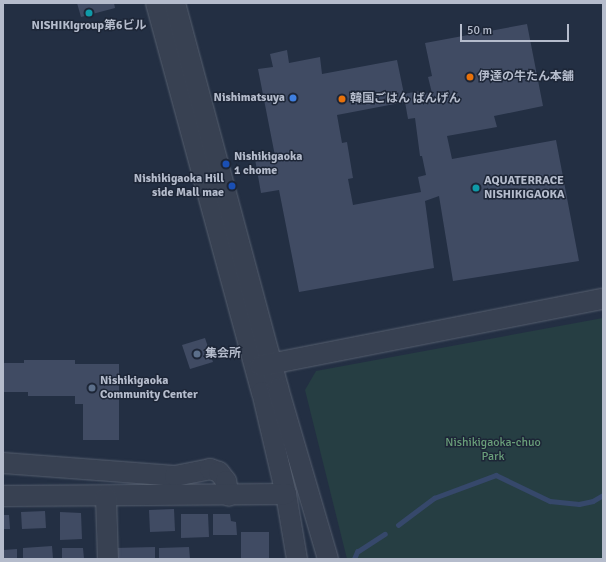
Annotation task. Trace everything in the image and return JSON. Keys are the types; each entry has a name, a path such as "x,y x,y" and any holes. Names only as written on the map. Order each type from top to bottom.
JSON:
{"street":[{"path":"156,3 264,365 328,559"},
{"path":"175,3 264,365 297,559"},
{"path":"264,365 603,299"},
{"path":"3,463 175,476 210,469 219,472 226,481 229,496"},
{"path":"3,496 106,497 286,494"},
{"path":"106,497 108,559"}],"green space":[{"name":"Nishikigaoka-chuo Park","path":"603,318 603,559 347,559 305,390 316,371"}],"building":[{"name":"NISHIKIgroup第6ビル","path":"77,3 114,3 115,8 81,17"},
{"path":"527,24 543,106 494,116 497,127 447,136 452,159 556,140 579,261 453,281 439,196 425,201 434,268 299,292 279,190 261,193 255,159 275,156 258,69 273,67 270,54 287,50 289,63 320,57 322,74 397,60 404,94 419,91 419,94 432,93 428,77 432,76 425,43","holes":["405,102 408,119 415,118 420,156 422,156 426,175 418,177 421,192 353,205 348,179 353,178 347,142 342,143 337,115"]},
{"name":"集会所","path":"205,338 213,362 190,369 182,345"},
{"path":"24,360 75,360 75,364 119,364 119,440 83,440 83,404 75,404 75,396 28,396 28,392 3,392 3,363 24,363"},
{"path":"174,509 175,531 150,532 149,510"},
{"path":"45,511 46,528 22,529 21,512"},
{"path":"60,512 81,513 82,539 60,540"},
{"path":"181,514 208,514 209,537 181,538"},
{"path":"213,514 230,514 231,521 236,522 237,535 213,535"},
{"path":"3,515 9,515 10,529 3,529"},
{"path":"241,532 269,532 269,559 241,559"},
{"path":"52,546 53,559 23,559 23,548"},
{"path":"155,547 155,559 115,559 115,548"},
{"path":"189,547 190,559 159,559 159,548"},
{"path":"62,548 83,548 84,559 62,559"},
{"path":"17,549 17,559 3,559 3,550"}],"waterway":[{"path":"398,525 434,498 496,475 550,501 579,504 593,501 603,495"},
{"path":"354,559 357,552 385,534"}],"place":[{"name":"NISHIKIgroup第6ビル","path":"89,13"},
{"name":"伊達の牛たん本舗","path":"470,77"},
{"name":"Nishimatsuya","path":"293,98"},
{"name":"韓国ごはん ばんげん","path":"342,99"},
{"name":"Nishikigaoka 1 chome","path":"226,164"},
{"name":"Nishikigaoka Hill side Mall mae","path":"232,186"},
{"name":"AQUATERRACE NISHIKIGAOKA","path":"476,188"},
{"name":"集会所","path":"197,354"},
{"name":"Nishikigaoka Community Center","path":"92,388"}]}
